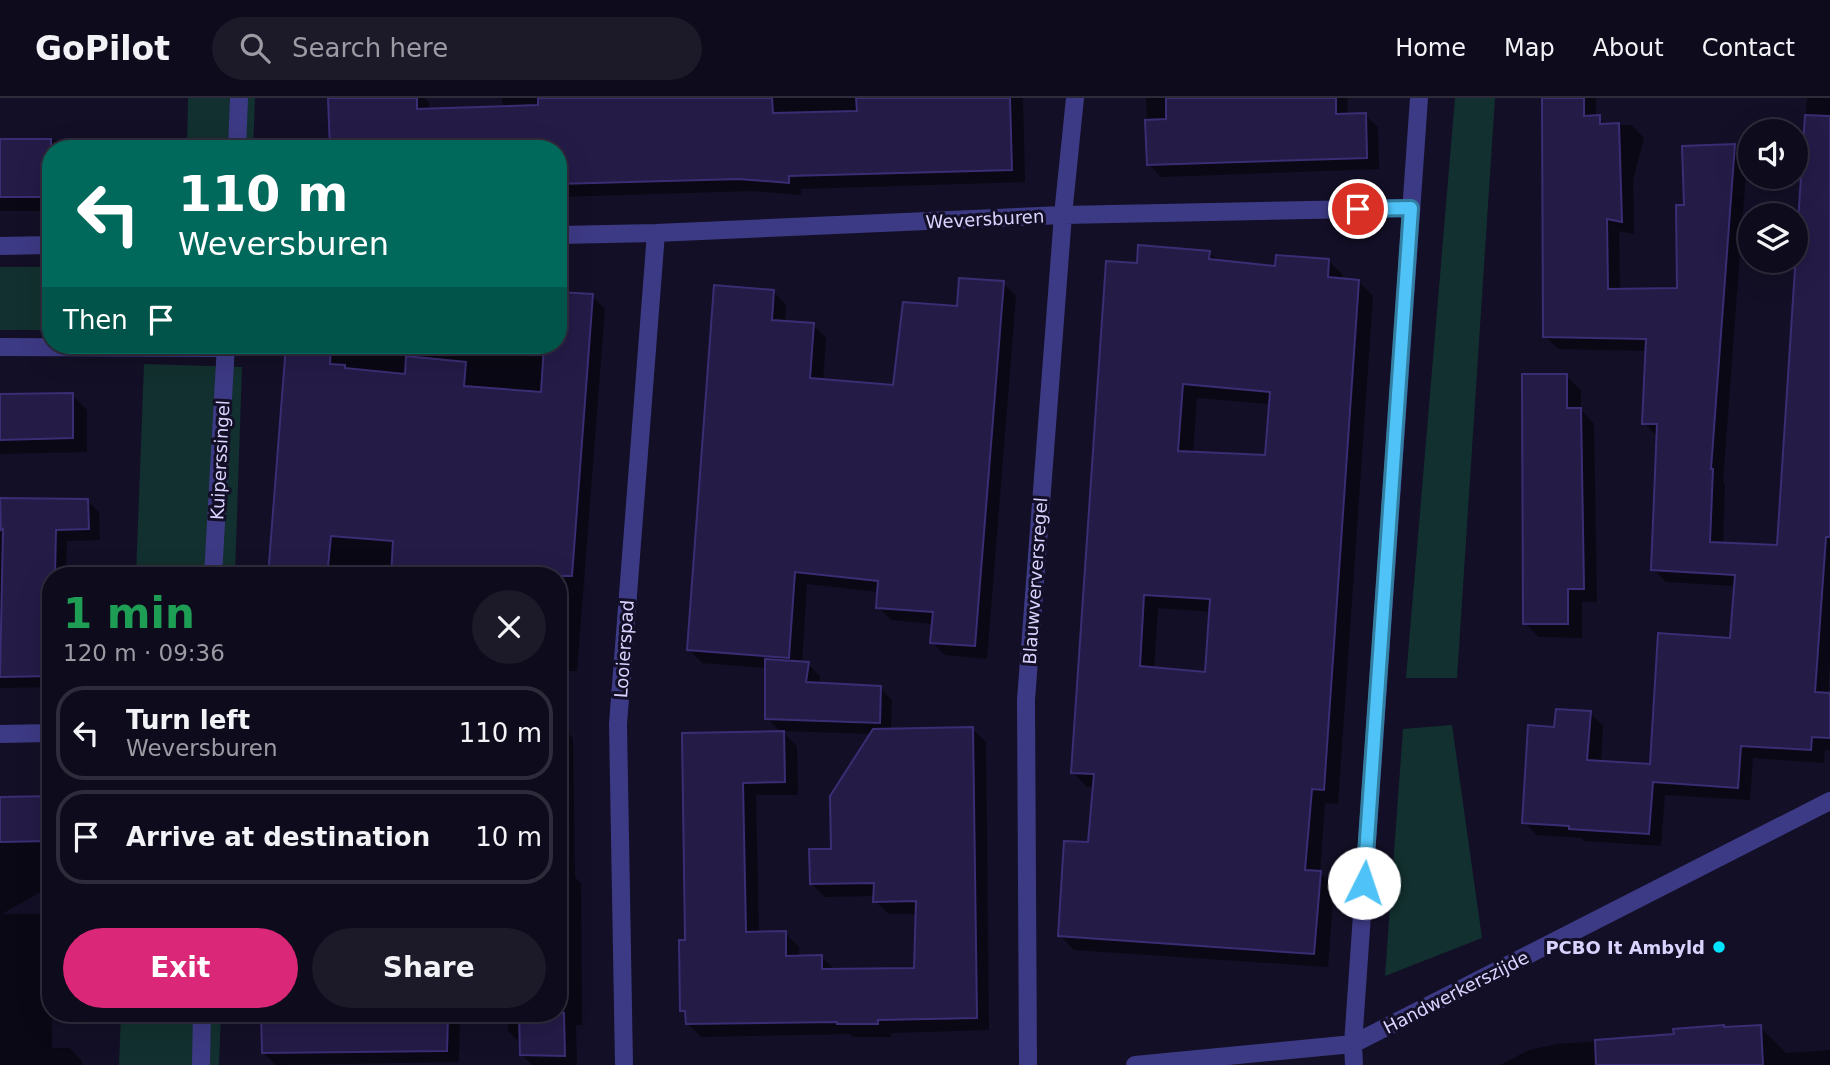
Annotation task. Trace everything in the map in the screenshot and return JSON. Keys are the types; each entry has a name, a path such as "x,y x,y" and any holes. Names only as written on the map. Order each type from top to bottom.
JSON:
{"street":[{"path":"237,140 239,98"},
{"name":"Blauwverversregel","path":"1028,1065 1026,700 1063,215 1075,98"},
{"path":"1354,1065 1353,1044 1419,98"},
{"name":"Weversburen","path":"567,235 1063,215 1411,208"},
{"name":"Looierspad","path":"624,1065 618,724 656,233"},
{"path":"0,246 42,245"},
{"path":"0,347 42,347"},
{"name":"Kuiperssingel","path":"214,567 226,354"},
{"path":"0,734 42,733"},
{"name":"Handwerkerszijde","path":"1135,1065 1353,1044 1830,801"},
{"path":"201,1065 202,1022"}],"green space":[{"path":"188,98 255,98 253,140 187,140"},
{"path":"1455,98 1495,98 1457,678 1406,678"},
{"path":"0,267 42,267 42,330 0,330"},
{"path":"144,364 242,367 235,567 136,567"},
{"path":"1452,725 1482,938 1385,976 1403,729"},
{"path":"121,1022 221,1022 219,1065 119,1065"}],"building":[{"path":"328,98 417,98 417,109 538,105 538,98 772,98 773,113 857,111 856,98 1010,98 1012,170 789,176 789,183 739,179 567,184 567,140 330,140"},
{"path":"1166,98 1336,98 1336,114 1366,113 1367,158 1147,165 1145,120 1166,119"},
{"path":"1542,98 1584,98 1584,116 1600,115 1600,124 1619,123 1622,222 1607,219 1608,289 1677,288 1676,205 1684,205 1682,146 1735,144 1711,469 1710,542 1777,545 1795,273 1808,273 1808,203 1799,203 1800,189 1808,189 1808,119 1805,119 1805,115 1830,116 1830,537 1826,537 1815,692 1830,693 1830,738 1812,737 1811,750 1741,746 1738,788 1653,782 1649,834 1522,823 1528,725 1554,727 1556,709 1591,711 1587,760 1650,764 1658,633 1730,638 1735,575 1651,570 1657,424 1642,424 1646,339 1543,337"},
{"path":"0,139 51,139 42,140 42,197 0,197"},
{"path":"1138,245 1210,251 1209,259 1275,266 1276,255 1329,259 1328,277 1359,280 1324,790 1312,789 1305,870 1321,871 1314,954 1058,936 1064,841 1088,842 1094,774 1071,773 1106,261 1137,263","holes":["1183,384 1270,392 1265,455 1178,451","1144,595 1210,599 1205,672 1140,666"]},
{"path":"959,278 1004,281 975,646 930,643 933,612 876,608 878,581 795,572 789,658 687,650 714,285 774,290 772,320 814,323 810,378 893,385 903,302 957,306"},
{"path":"567,293 593,294 572,576 567,576 567,567 392,567 393,541 331,536 328,567 269,567 285,354 331,354 330,364 405,374 406,356 466,362 464,386 541,392 543,354 567,354"},
{"path":"1522,374 1567,374 1567,408 1581,408 1584,589 1568,589 1568,624 1523,624"},
{"path":"73,393 73,438 0,440 0,394"},
{"path":"0,498 88,499 89,529 56,530 55,567 42,567 42,676 0,677 3,529 1,530"},
{"path":"765,659 809,662 806,682 881,686 880,723 765,719"},
{"path":"973,727 977,1018 878,1020 878,1024 686,1024 685,1011 680,1011 679,940 685,940 682,733 784,731 785,782 743,783 746,932 786,931 786,956 822,955 822,969 914,968 916,901 873,902 874,883 810,884 809,849 831,849 830,796 873,729"},
{"path":"42,796 42,841 0,842 0,797"},
{"path":"261,1022 448,1022 447,1051 262,1053"},
{"path":"519,1022 564,1022 565,1056 520,1055"},
{"path":"1761,1025 1763,1065 1596,1065 1595,1040 1674,1034 1673,1029"}],"place":[{"name":"PCBO It Ambyld","path":"1719,947"}],"route":[{"path":"1358,209 1411,208 1364,883"}]}
